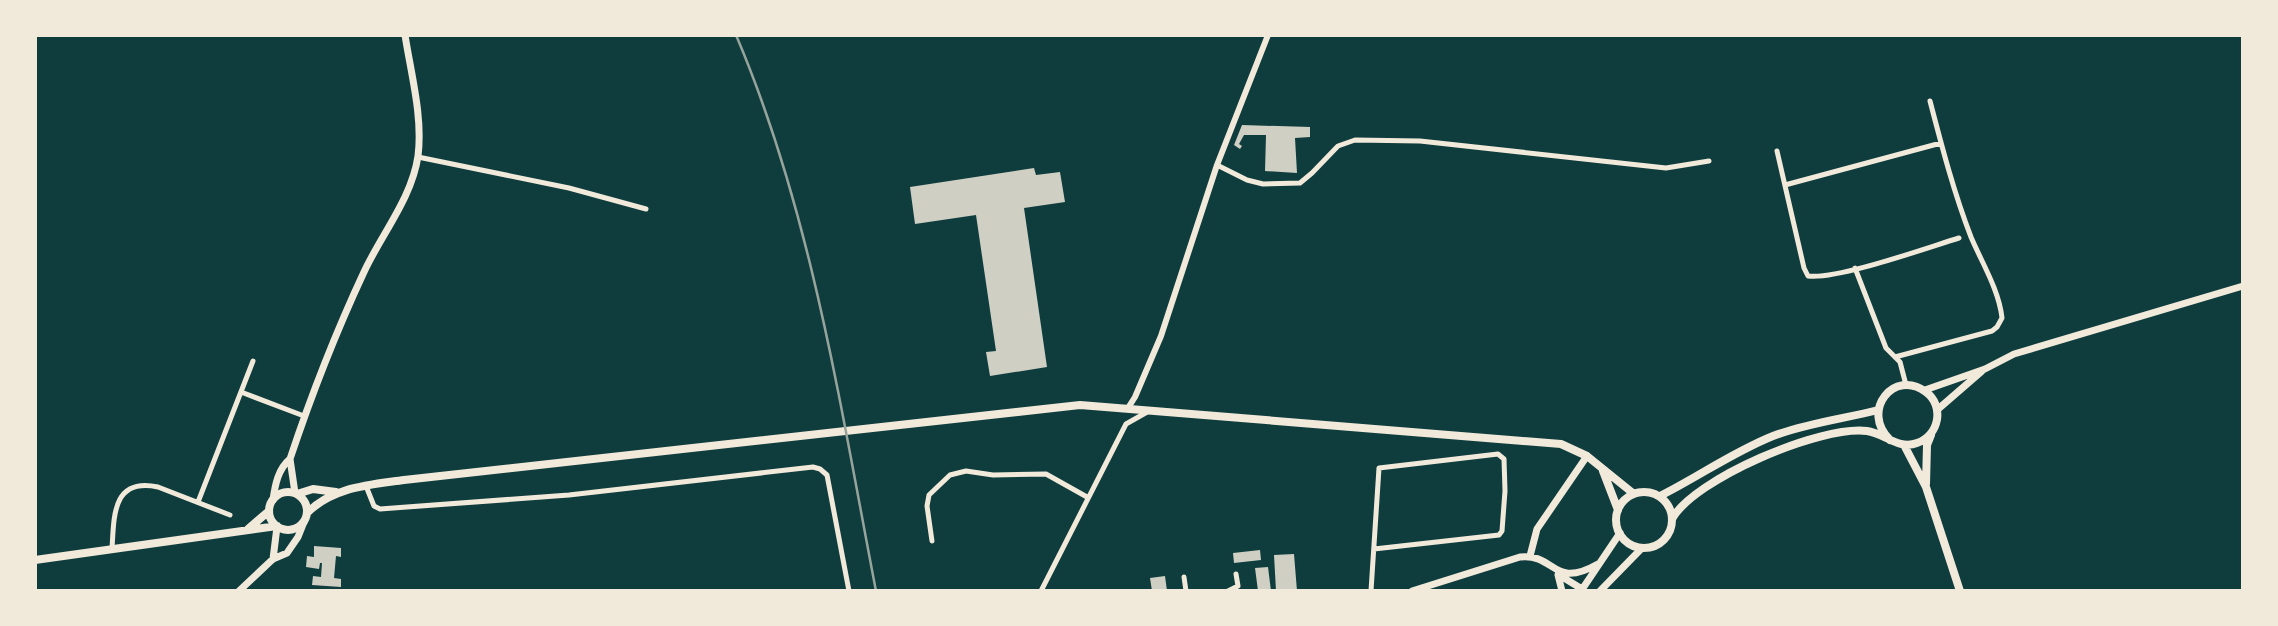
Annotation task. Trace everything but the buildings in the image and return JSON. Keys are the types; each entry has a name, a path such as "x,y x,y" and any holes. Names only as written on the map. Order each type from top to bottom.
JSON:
{"main road":[{"path":"239,591 273,559 286,553 298,537 306,517 306,503 296,494 290,460 304,416 364,271 411,182 418,157 418,124 405,35"},
{"path":"1890,440 1880,427 1878,410 1885,395 1891,390 1906,385 1925,390 1985,369 2014,354 2243,286"},
{"path":"1937,410 1985,369"},
{"path":"1925,390 1935,402 1937,410 1934,429 1927,445 1926,487"},
{"path":"35,560 248,529 277,526 294,529 318,501 336,492 366,486 473,471 1080,405 1561,444 1587,456 1634,494"},
{"path":"1660,496 1725,458 1776,435 1832,419 1878,410"},
{"path":"1601,591 1642,548 1657,545 1664,540 1670,533 1672,519 1677,510 1737,469 1770,452 1843,432 1867,431 1904,445 1922,442 1934,429"},
{"path":"1904,445 1926,487 1960,591"},
{"path":"1530,556 1537,529 1587,456"},
{"path":"248,529 269,511 275,485 284,464 290,460"},
{"path":"1603,471 1618,510 1617,526 1620,533 1625,540 1642,548"},
{"path":"273,500 283,493 296,494 313,489 336,492"},
{"path":"1618,510 1634,494 1643,492 1660,496 1666,502 1672,519"},
{"path":"269,511 277,526 273,559"},
{"path":"1583,588 1620,533"},
{"path":"1412,591 1504,561 1530,556 1538,557 1557,573 1592,591"},
{"path":"1557,573 1584,572 1598,565"},
{"path":"1557,573 1562,591"}],"street":[{"path":"1128,408 1161,336 1217,165 1268,35"},
{"path":"1895,357 1992,331 2003,318 1971,235 1930,101"},
{"path":"1217,165 1247,180 1263,184 1300,183 1338,146 1355,140 1420,141 1666,168 1709,161"},
{"path":"1785,185 1941,143"},
{"path":"1777,151 1808,276 1818,277 1855,268 1959,238"},
{"path":"418,157 569,188 646,209"},
{"path":"1855,268 1886,348 1900,362 1906,385"},
{"path":"198,502 253,361"},
{"path":"241,392 304,416"},
{"path":"1118,406 1123,412 1126,424"},
{"path":"1041,591 1126,424 1149,411"},
{"path":"1371,591 1379,468 1498,454 1504,458 1505,491 1502,531 1499,535 1374,550"},
{"path":"366,486 374,506 380,509 569,495 813,467 827,475 849,591"},
{"path":"932,541 927,506 929,495 950,475 965,471 993,475 1046,474 1087,498"},
{"path":"113,549 115,507 127,492 134,488 149,485 158,487 230,515"},
{"path":"1228,591 1238,586 1236,574"},
{"path":"1184,577 1186,591"}],"railway":[{"path":"736,35 762,102 804,239 836,379 876,591"}]}
